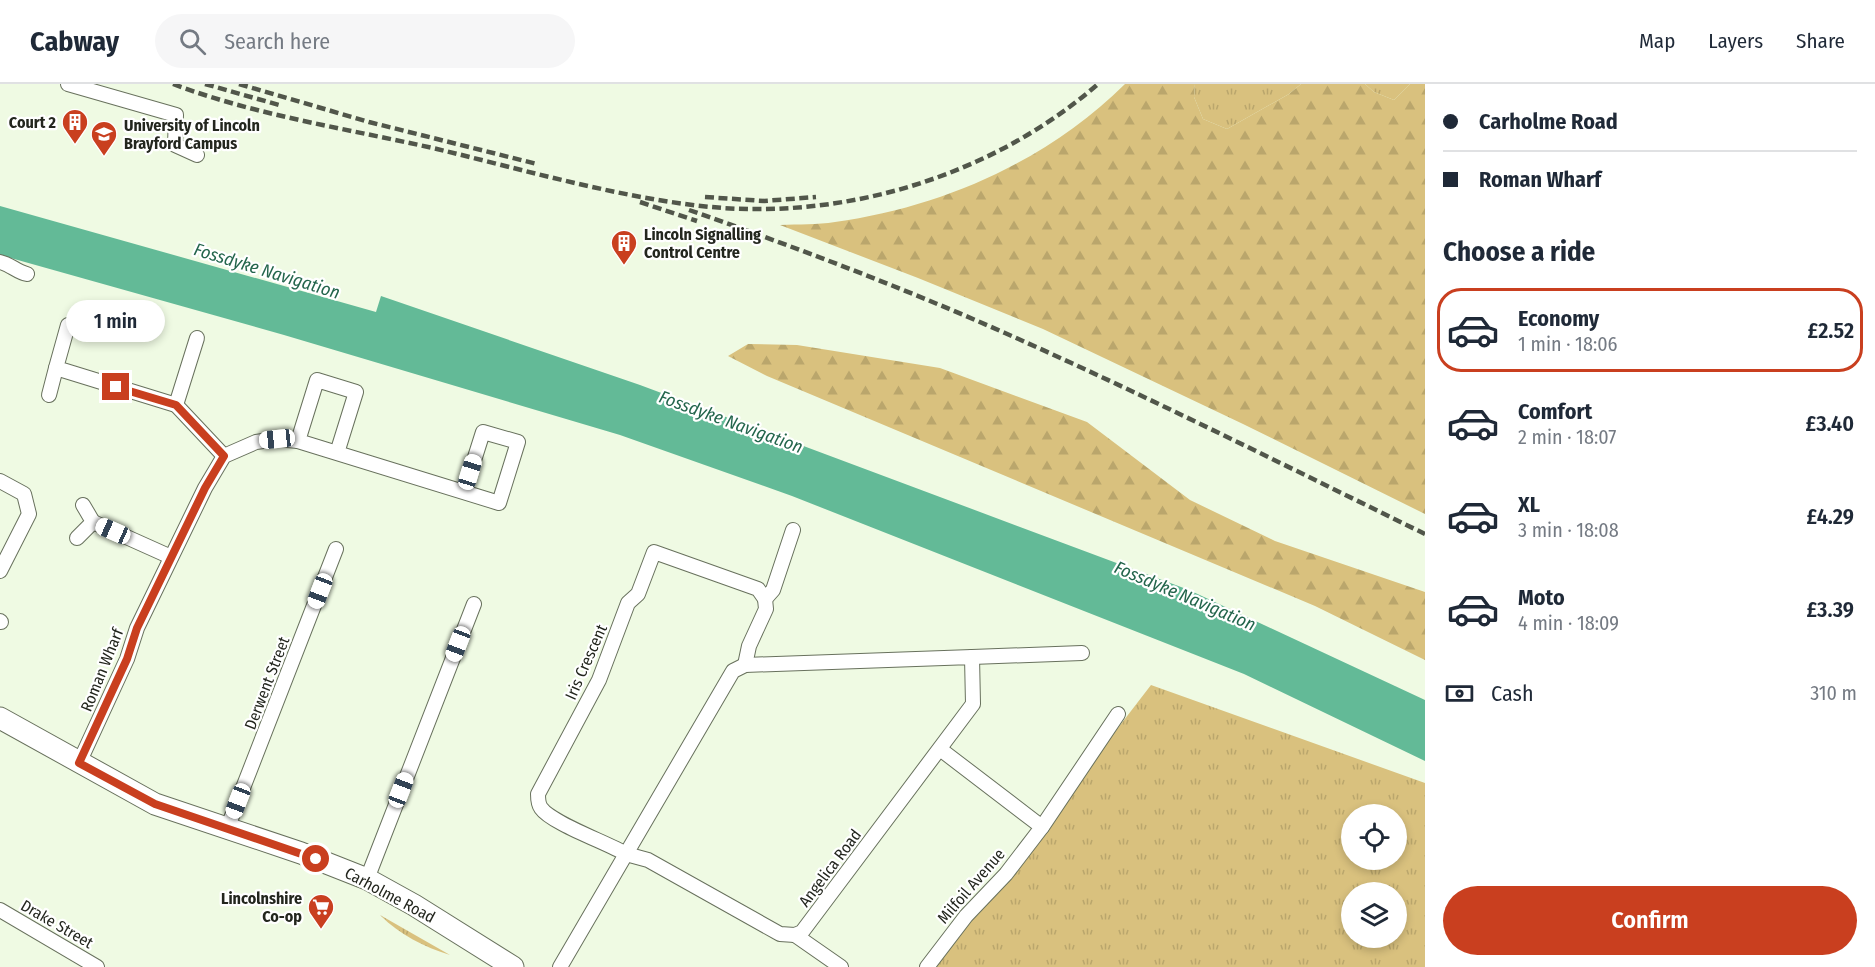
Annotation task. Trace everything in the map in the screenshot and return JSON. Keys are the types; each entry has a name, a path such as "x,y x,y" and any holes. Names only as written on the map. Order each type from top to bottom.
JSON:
{"main road":[{"name":"Carholme Road","path":"0,718 155,804 301,853 367,879 414,905 513,967"}],"street":[{"path":"68,84 176,115 174,145 197,155"},
{"path":"0,262 27,274"},
{"path":"49,395 68,325"},
{"path":"176,405 196,338"},
{"path":"56,368 176,405 224,456 256,442 277,439 298,441 499,503 518,442 483,432 464,492"},
{"path":"298,441 317,380 356,392 337,453"},
{"name":"Roman Wharf","path":"79,763 127,659 137,628 205,488 224,456"},
{"path":"0,481 24,494 29,514 0,571"},
{"path":"83,505 93,522 171,557"},
{"path":"77,538 93,522"},
{"path":"745,665 749,646 766,609 765,599 773,590 793,530"},
{"name":"Derwent Street","path":"227,829 336,549"},
{"name":"Iris Crescent","path":"626,854 610,844 593,839 542,810 538,802 538,794 599,680 628,603 638,594 654,552 758,590 765,599"},
{"path":"367,879 474,604"},
{"path":"560,967 733,672 745,665 1082,653"},
{"name":"Angelica Road","path":"795,935 808,925 974,704 972,657"},
{"name":"Milfoil Avenue","path":"927,967 945,941 1006,874 1042,827 1118,714"},
{"path":"940,749 1042,827"},
{"path":"626,854 648,860 780,933 795,935 841,967"},
{"name":"Drake Street","path":"0,910 97,967"}],"green space":[{"path":"1125,84 1195,84 1194,97 1203,119 1227,129 1289,94 1301,84 1365,84 1374,92 1394,100 1410,84 1425,84 1425,514 1043,329 780,225 828,223 875,215 954,192 1027,158 1062,136"},
{"path":"1195,84 1301,84 1289,94 1227,129 1203,119 1194,97"},
{"path":"1365,84 1410,84 1394,100 1374,92"},
{"path":"748,344 797,345 940,368 1087,422 1190,500 1275,541 1425,592 1425,660 1315,606 767,376 728,356"},
{"path":"1151,685 1425,783 1425,967 934,967"},
{"path":"380,915 450,955 413,939 396,929"}],"water":[{"name":"Fossdyke Navigation","path":"0,206 376,312 381,296 640,385 1189,590 1425,700 1425,761 1244,674 792,496 620,435 284,335 0,255"}],"railway":[{"path":"173,84 238,105 616,192 723,208 773,209 824,205 874,196 923,182 970,164 1016,142 1058,115 1098,84"},
{"path":"205,84 279,105"},
{"path":"239,84 369,122 537,164"},
{"path":"705,197 764,201 816,197"},
{"path":"640,202 697,221"},
{"path":"689,210 848,268 1005,333 1164,406 1425,534"}],"place":[{"name":"Court 2","path":"75,145"},
{"name":"University of Lincoln Brayford Campus","path":"104,157"},
{"name":"Lincoln Signalling Control Centre","path":"624,266"},
{"name":"Lincolnshire Co-op","path":"321,930"}],"route":[{"path":"116,387 176,405 224,456 205,488 137,628 127,659 79,763 155,804 316,859"}]}
